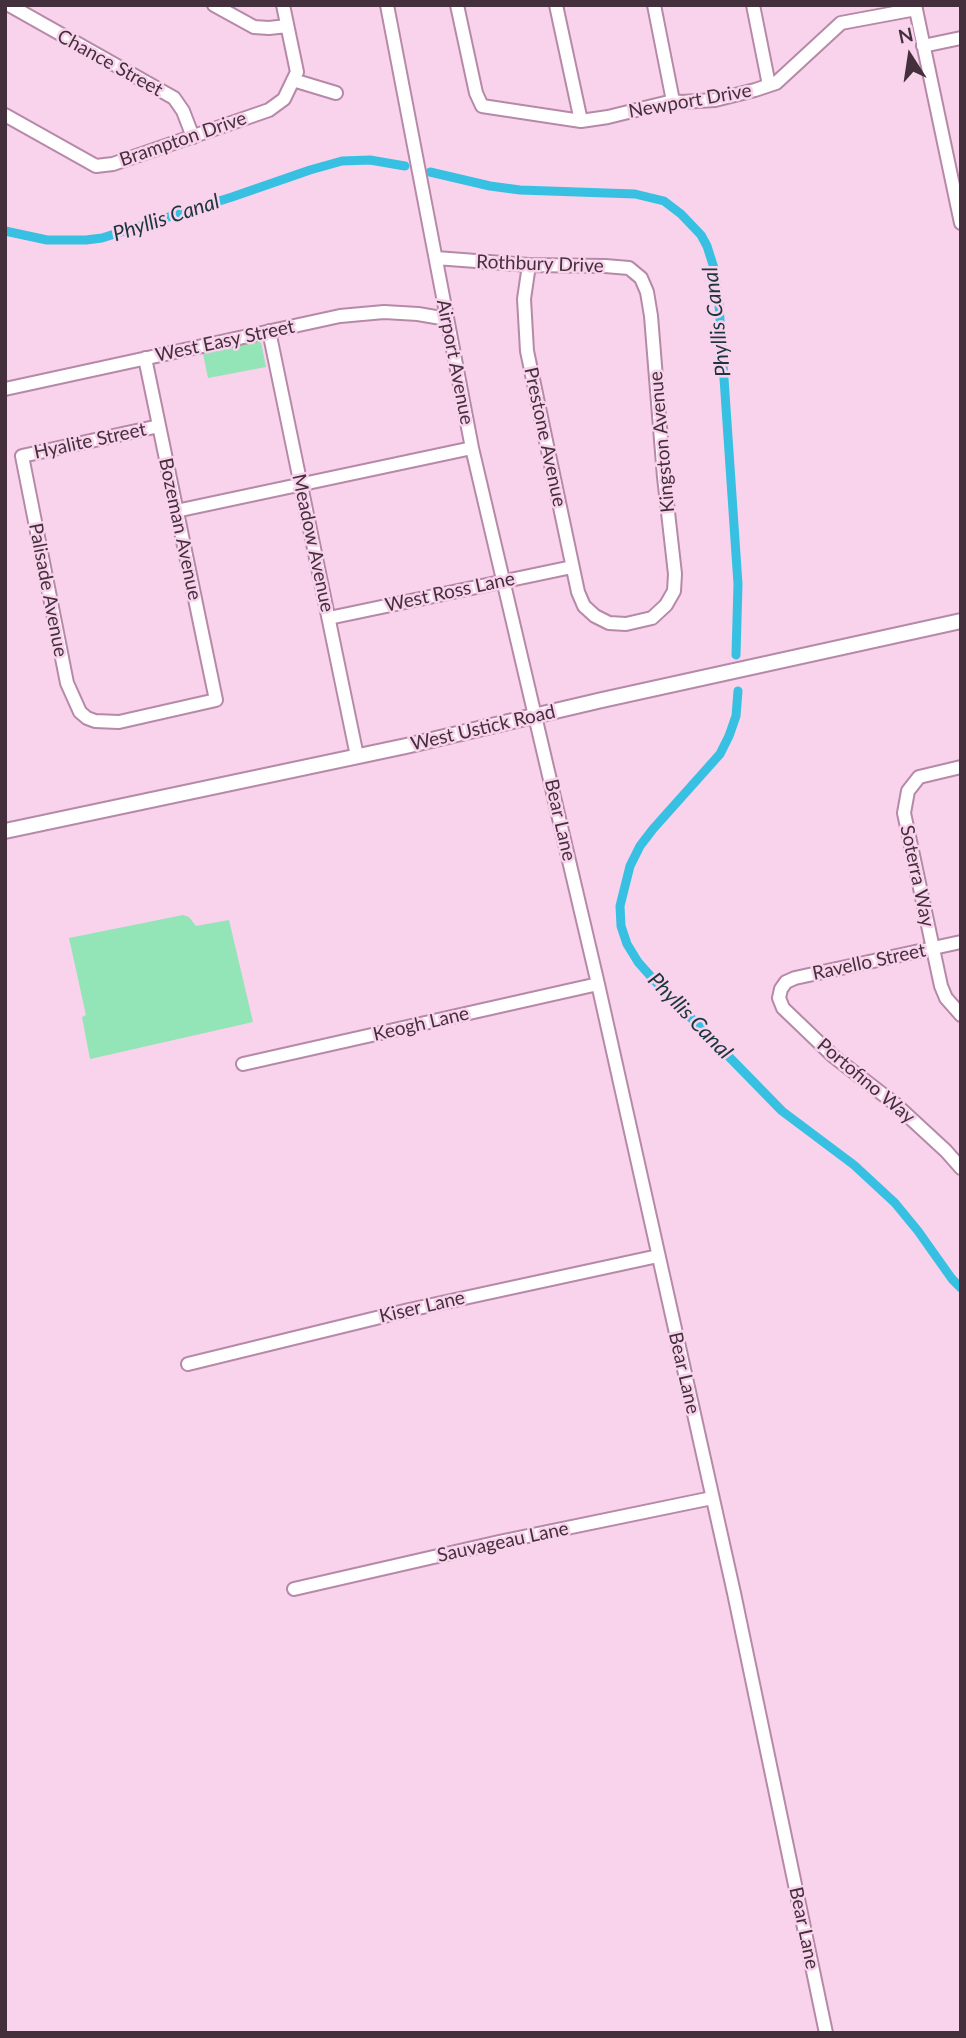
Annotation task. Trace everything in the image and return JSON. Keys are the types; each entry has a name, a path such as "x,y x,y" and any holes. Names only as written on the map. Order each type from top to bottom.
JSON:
{"main road":[{"name":"West Ustick Road","path":"5,831 357,756 961,621"}],"street":[{"name":"Chance Street","path":"9,5 174,99 183,111 193,137"},
{"path":"214,5 254,27 287,26"},
{"path":"283,5 297,72 293,80 336,93"},
{"name":"Airport Avenue","path":"387,5 472,448 535,716"},
{"name":"Newport Drive","path":"457,5 476,93 482,106 582,121 673,101 715,100 776,83 841,23 915,7"},
{"path":"556,5 582,121"},
{"path":"654,5 673,101"},
{"path":"753,5 769,85"},
{"path":"915,7 961,223"},
{"path":"923,46 961,38"},
{"name":"Brampton Drive","path":"5,115 96,166 113,164 269,110 285,99 293,80"},
{"name":"Rothbury Drive","path":"436,258 529,265 629,268 640,278"},
{"name":"Prestone Avenue","path":"529,265 524,299 527,351 572,567 584,606"},
{"name":"Kingston Avenue","path":"584,606 609,624 626,624 652,618 666,606 674,591 675,574 651,316 648,292 640,278"},
{"name":"West Easy Street","path":"5,389 340,316 384,312 446,319"},
{"name":"Meadow Avenue","path":"269,331 357,756"},
{"name":"Bozeman Avenue","path":"145,358 216,700"},
{"name":"Hyalite Street","path":"22,456 159,426"},
{"path":"176,511 472,448"},
{"name":"Palisade Avenue","path":"22,456 67,682 75,704 87,718 119,722 216,700"},
{"name":"West Ross Lane","path":"328,618 572,567"},
{"name":"Bear Lane","path":"535,716 598,984 734,1593 826,2033"},
{"name":"Soterra Way","path":"961,767 919,777 908,791 904,813 946,998 961,1015"},
{"name":"Ravello Street","path":"781,989 786,982 795,978 961,942"},
{"name":"Keogh Lane","path":"243,1064 598,984"},
{"name":"Portofino Way","path":"781,989 779,998 783,1008 833,1056 894,1103 961,1168"},
{"name":"Kiser Lane","path":"188,1364 409,1310 658,1255"},
{"name":"Sauvageau Lane","path":"295,1589 499,1542 712,1498"}],"green space":[{"path":"260,337 266,367 208,378 202,349"},
{"path":"183,915 189,917 196,926 229,920 253,1022 90,1059 82,1017 86,1015 69,938"}],"waterway":[{"name":"Phyllis Canal","path":"5,231 47,240 102,238 342,161 370,160 405,166"},
{"name":"Phyllis Canal","path":"430,172 520,190 635,194 664,201 701,235 714,268 719,305 738,584 736,655"},
{"name":"Phyllis Canal","path":"738,691 736,716 720,754 653,829 630,866 620,906 621,926 627,944 654,980 782,1111 854,1165 895,1203 961,1288"}]}
